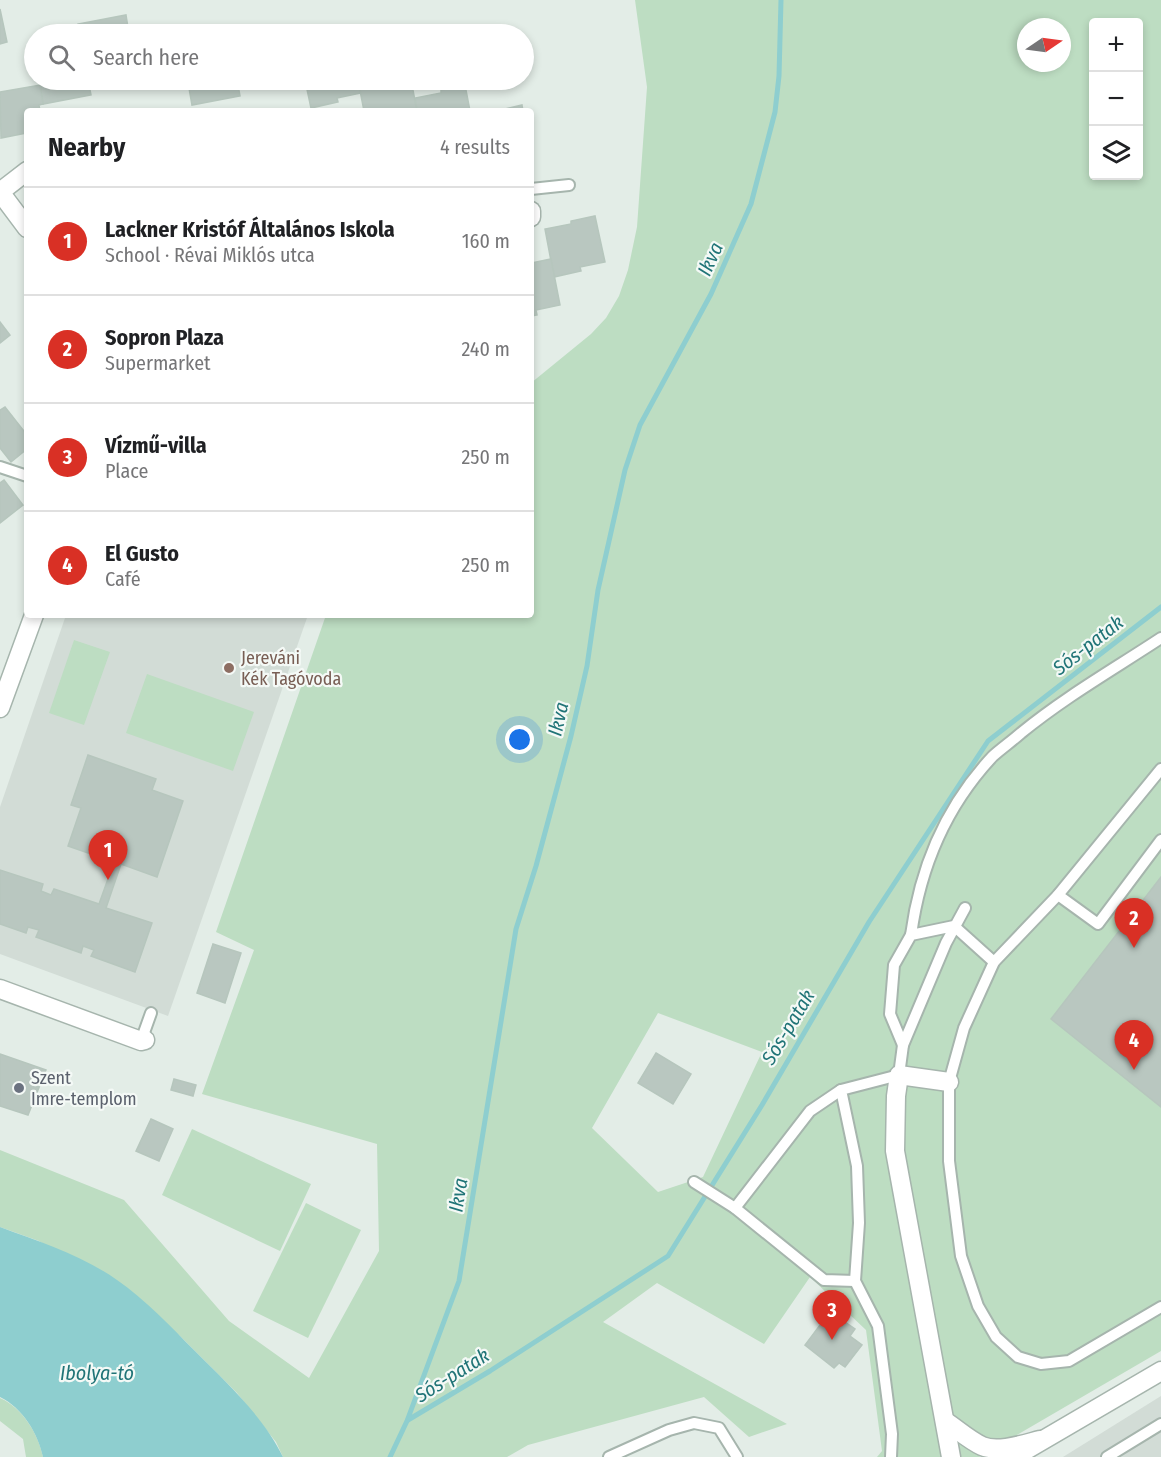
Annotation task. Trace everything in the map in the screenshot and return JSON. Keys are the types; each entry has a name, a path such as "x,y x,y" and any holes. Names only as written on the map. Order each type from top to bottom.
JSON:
{"street":[{"path":"24,173 0,192 24,224"},
{"path":"0,708 33,618"},
{"path":"0,989 143,1040"},
{"path":"949,1082 899,1075 896,1096 895,1151 951,1457"},
{"path":"1014,1457 1161,1371"},
{"path":"945,1421 983,1447 996,1448 1044,1439"}],"lane":[{"path":"534,189 569,185"},
{"path":"0,467 24,475"},
{"path":"903,1045 890,1014 894,965 911,935 914,910 927,862 957,801 994,756 1047,712 1161,638"},
{"path":"1161,769 1058,895 994,962 964,1028 949,1082 949,1161 961,1256 978,1306 996,1336 1018,1357 1041,1364 1069,1361 1161,1307"},
{"path":"1058,895 1098,924 1161,840"},
{"path":"735,1208 810,1111 841,1090 899,1075 903,1045 954,926 965,908"},
{"path":"911,935 954,926"},
{"path":"954,926 994,962"},
{"path":"143,1040 151,1013"},
{"path":"841,1090 857,1166 859,1222 855,1281 878,1326 892,1434 891,1457"},
{"path":"696,1183 735,1208 824,1280 855,1281"},
{"path":"609,1457 669,1430 694,1423 718,1428 737,1457"},
{"path":"1107,1457 1161,1424"}],"shaded area":[{"path":"65,618 307,618 168,1016 0,954 0,807"},
{"path":"1161,1396 1161,1457 1063,1457"}],"green space":[{"path":"635,0 1161,0 1161,1351 979,1457 877,1457 882,1451 866,1330 810,1277 764,1344 657,1283 603,1322 787,1424 749,1437 704,1397 528,1445 507,1457 283,1457 276,1442 237,1393 179,1335 39,1241 0,1227 0,1150 124,1200 229,1321 309,1378 379,1251 377,1144 202,1094 254,950 216,932 325,618 534,618 534,381 591,334 606,318 619,296 628,270 637,227 647,87","holes":["658,1013 762,1052 703,1177 658,1192 592,1128"]},
{"path":"74,640 110,652 84,725 49,713"},
{"path":"147,674 254,712 233,771 126,733"},
{"path":"192,1129 311,1184 280,1251 162,1195"},
{"path":"306,1203 361,1230 308,1338 253,1311"},
{"path":"0,1398 16,1408 28,1423 43,1457 26,1457 23,1439 0,1421"}],"water":[{"name":"Ibolya-tó","path":"0,1227 90,1263 138,1296 244,1401 275,1442 283,1457 43,1457 28,1422 16,1408 0,1397"}],"building":[{"path":"0,9 7,42 0,44"},
{"path":"126,15 127,24 78,24"},
{"path":"24,88 24,90 41,90 43,104 39,105 40,108 24,108 24,134 1,138 0,92"},
{"path":"41,90 90,90 91,95 43,104"},
{"path":"189,90 239,90 240,96 192,105"},
{"path":"307,90 360,90 361,93 337,98 338,102 311,108"},
{"path":"360,90 413,90 416,108 363,108"},
{"path":"441,90 466,90 469,108 417,108 415,98 441,93"},
{"path":"595,216 605,262 580,267 581,271 554,277 545,229"},
{"path":"551,259 560,305 536,310 537,315 534,316 534,262"},
{"path":"0,322 10,335 0,343"},
{"path":"5,407 24,431 24,451 11,462 0,448 0,410"},
{"path":"4,480 23,505 0,523 0,483"},
{"path":"88,755 156,779 152,790 183,801 157,877 121,864 106,908 152,923 135,972 91,956 94,950 83,946 81,953 36,937 39,930 28,927 26,933 0,924 0,870 43,884 41,891 51,895 54,889 99,904 114,862 68,846 81,808 71,805"},
{"path":"1161,877 1161,1107 1051,1019"},
{"path":"213,944 241,953 225,1003 197,993"},
{"path":"656,1053 691,1074 673,1104 638,1083"},
{"name":"Szent Imre-templom","path":"0,1054 46,1070 28,1115 0,1106"},
{"path":"174,1079 196,1085 193,1096 171,1090"},
{"path":"151,1119 173,1129 159,1161 136,1151"},
{"path":"826,1317 834,1323 839,1318 855,1329 850,1336 862,1345 845,1367 839,1363 834,1368 805,1345"}],"waterway":[{"name":"Ikva","path":"390,1457 407,1421 459,1281 516,929 536,866 571,736 587,666 598,590 625,470 640,425 711,294 751,204 775,112 779,76 781,0"},
{"name":"Sós-patak","path":"408,1420 490,1371 668,1256 762,1105 869,922 988,741 1161,607"}],"place":[{"name":"Jereváni Kék Tagóvoda","path":"229,668"},
{"name":"Lackner Kristóf Általános Iskola","path":"108,880"},
{"name":"Sopron Plaza","path":"1134,948"},
{"name":"El Gusto","path":"1134,1070"},
{"name":"Szent Imre-templom","path":"19,1088"},
{"name":"Vízmű-villa","path":"832,1340"}]}
